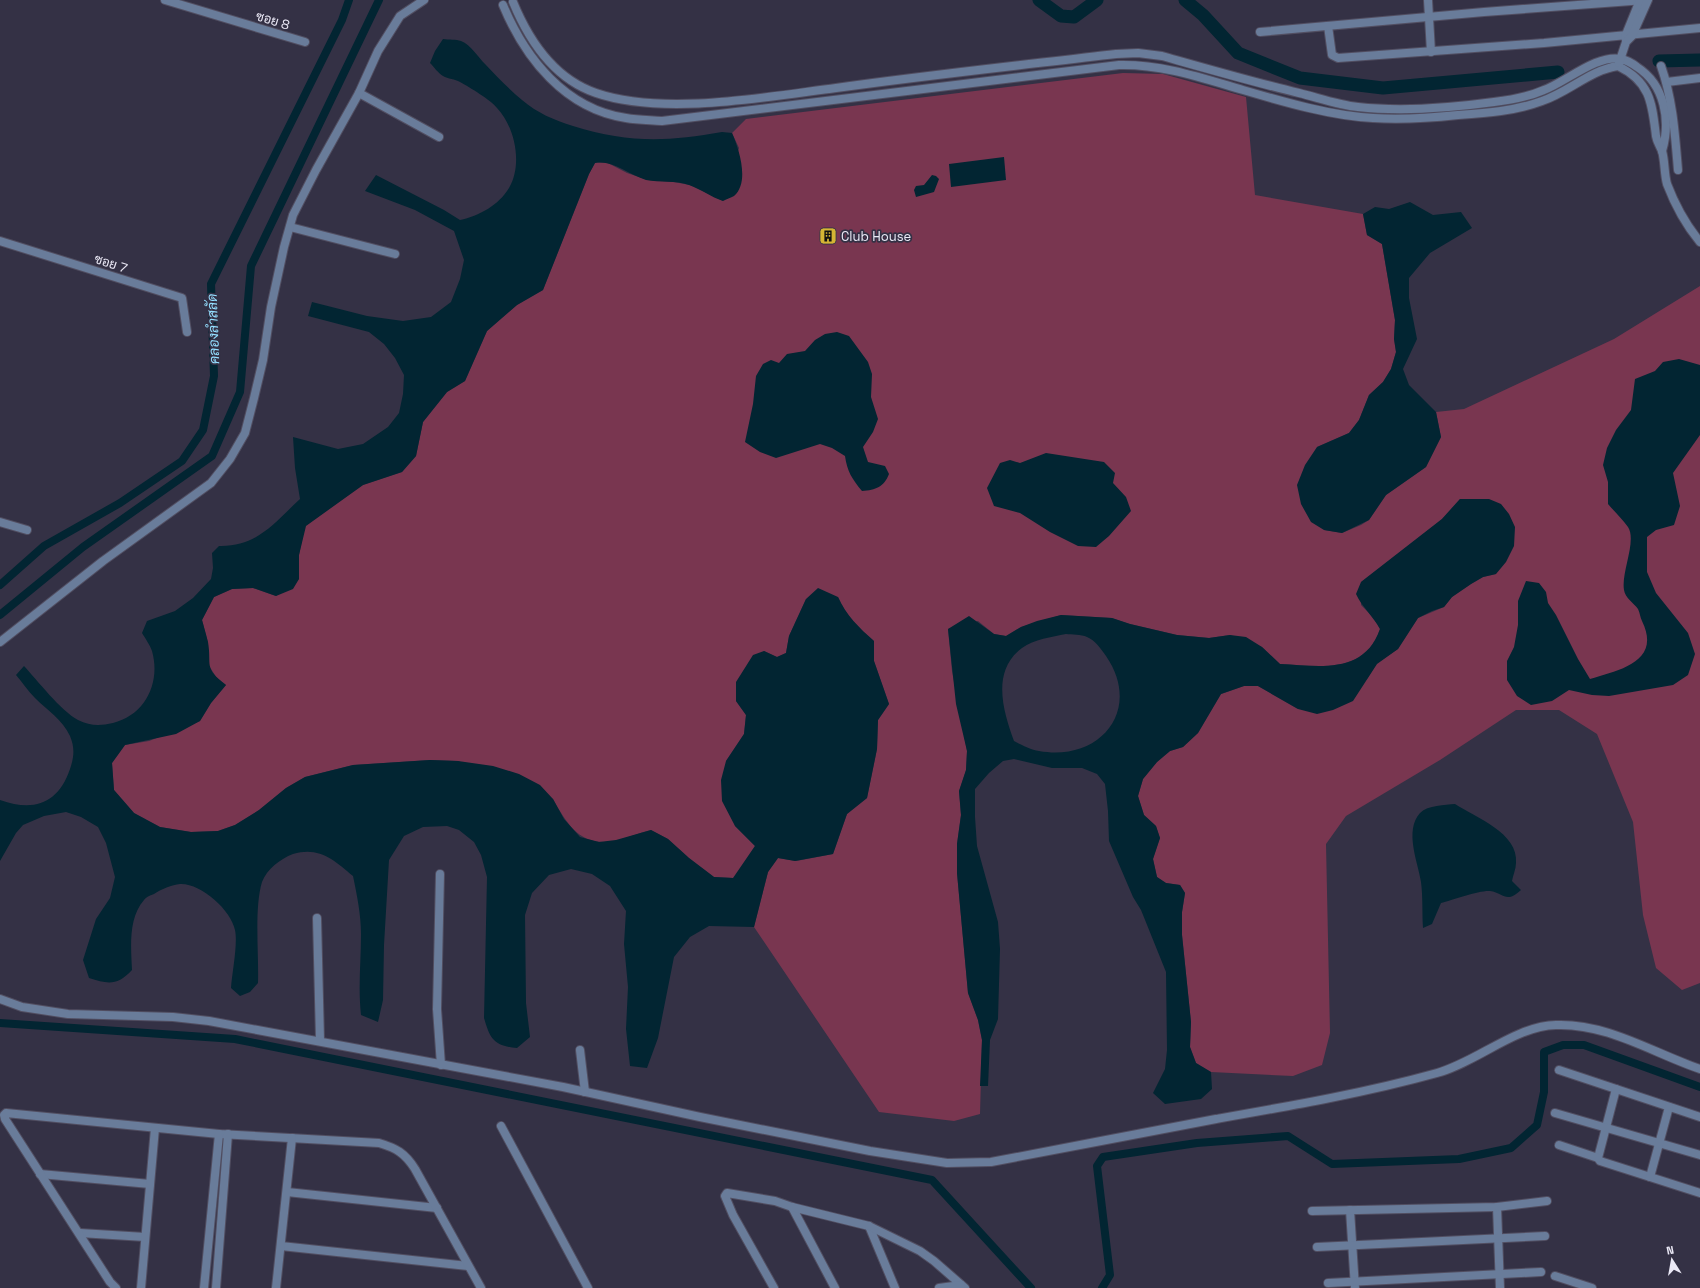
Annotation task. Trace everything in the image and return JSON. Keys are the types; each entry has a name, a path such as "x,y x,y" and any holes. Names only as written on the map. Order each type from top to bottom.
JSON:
{"street":[{"name":"ซอย 8","path":"164,0 305,42"},
{"path":"0,642 103,561 210,483 230,459 245,433 263,360 271,307 293,215 359,93 378,51 400,16 424,0"},
{"path":"1428,0 1431,52"},
{"path":"1620,62 1640,0"},
{"path":"1260,32 1429,16 1646,0 1628,38"},
{"path":"502,2 514,30 533,60 563,92 594,108 625,118 662,120 1098,67 1138,64 1189,73 1320,110 1352,116 1418,119 1521,108 1562,93 1596,71 1620,62"},
{"path":"513,2 521,21 540,52 566,77 594,93 623,101 657,104 730,101 1101,56 1138,53 1162,56 1344,104 1378,109 1419,109 1521,98 1562,83 1586,67 1598,62 1620,62 1642,70 1656,85 1662,97 1666,138 1662,151 1667,183 1675,203 1700,242"},
{"path":"1328,26 1332,55 1338,58 1628,38 1700,28"},
{"path":"1620,62 1646,89 1653,108 1656,139 1662,151"},
{"path":"1661,66 1667,82 1674,127 1677,166 1663,164"},
{"path":"1667,82 1700,78"},
{"path":"359,93 440,137"},
{"path":"290,227 395,254"},
{"name":"ซอย 7","path":"0,241 182,298 187,332"},
{"path":"0,522 27,530"},
{"path":"440,874 437,1009 440,1065"},
{"path":"317,918 320,1040"},
{"path":"0,998 22,1007 68,1014 173,1017 202,1020 320,1040 440,1065 585,1092 870,1151 932,1161 966,1164 991,1162 1253,1113 1439,1073 1472,1059 1529,1030 1557,1024 1590,1027 1700,1069"},
{"path":"580,1050 585,1092"},
{"path":"1559,1070 1700,1117"},
{"path":"1598,1158 1616,1089"},
{"path":"1650,1177 1669,1107"},
{"path":"116,1288 110,1282 2,1114 11,1112 155,1128 219,1134 378,1144 395,1148 408,1157 481,1288"},
{"path":"1555,1113 1700,1155"},
{"path":"501,1126 588,1288"},
{"path":"141,1288 155,1128"},
{"path":"204,1288 219,1134"},
{"path":"216,1288 228,1134"},
{"path":"276,1288 292,1138"},
{"path":"1559,1145 1598,1158 1603,1163 1699,1190"},
{"path":"40,1174 150,1184"},
{"path":"287,1192 437,1208"},
{"path":"774,1288 733,1215 726,1194 731,1192 775,1201 792,1207 869,1226 920,1252 934,1261 963,1286"},
{"path":"1312,1211 1497,1207 1547,1201"},
{"path":"792,1207 835,1288"},
{"path":"1497,1207 1500,1288"},
{"path":"1350,1210 1355,1285"},
{"path":"869,1226 895,1288"},
{"path":"80,1234 145,1237"},
{"path":"1317,1247 1545,1236"},
{"path":"281,1246 468,1266"},
{"path":"1328,1282 1355,1285 1541,1272"},
{"path":"1555,1276 1592,1288"},
{"path":"940,1288 963,1286"}],"shaded area":[{"path":"1123,73 1163,74 1246,97 1255,195 1363,214 1367,235 1382,244 1395,320 1394,339 1396,352 1391,369 1383,382 1369,395 1359,420 1349,433 1317,447 1324,530 1342,533 1361,525 1369,520 1386,495 1426,467 1441,437 1436,412 1464,409 1614,339 1700,286 1700,983 1682,990 1656,968 1643,915 1633,822 1597,734 1559,710 1516,710 1440,760 1346,816 1326,844 1330,1033 1322,1065 1293,1076 1211,1072 1196,1063 1190,1047 1191,1022 1182,935 1182,912 1185,893 1180,885 1166,883 1157,877 1153,859 1160,838 1156,826 1144,815 1138,796 1143,779 1157,762 1170,751 1183,747 1198,733 1221,694 1244,686 1258,686 1298,709 1367,679 1377,663 1398,649 1418,618 1444,607 1452,597 1483,577 1496,574 1473,500 1460,499 1442,519 1361,582 1361,605 1373,617 1380,629 1373,644 1363,654 1352,661 1325,666 1280,664 1262,647 1230,635 1209,638 1177,635 1130,624 1112,618 1061,615 1021,627 1006,636 994,634 978,621 948,629 952,671 967,751 966,770 959,791 961,815 957,844 957,873 968,993 978,1020 982,1040 980,1114 954,1121 879,1112 754,927 768,872 778,858 796,861 833,854 847,814 867,798 877,749 878,720 889,704 874,661 874,641 853,621 838,597 806,599 789,636 786,653 777,657 764,651 736,701 746,715 744,734 726,761 735,826 755,846 734,878 714,877 689,858 668,839 651,830 615,841 593,841 584,837 570,826 553,799 458,761 430,760 353,765 305,777 286,788 259,810 235,825 218,831 191,832 160,827 134,813 114,790 112,763 125,745 149,741 200,721 211,703 226,685 216,677 208,664 208,643 202,620 214,597 232,589 253,588 276,596 299,579 299,555 305,526 363,485 402,472 416,456 423,422 447,392 465,381 487,331 517,305 543,290 589,174 595,163 606,162 627,173 648,180 690,185 723,201 739,148 732,133 746,119"}],"water":[{"path":"443,39 457,40 465,43 503,83 528,105 546,116 573,126 611,136 647,139 683,138 722,132 732,133 738,148 742,165 739,190 734,196 723,201 689,185 646,180 615,166 595,163 589,174 543,290 517,305 487,331 465,381 447,392 423,422 416,456 402,472 363,485 306,526 299,555 299,579 293,589 276,596 253,588 232,589 214,597 202,620 208,642 211,670 226,685 211,703 200,721 176,734 125,745 112,763 114,790 134,813 160,827 191,832 218,831 235,825 259,810 286,788 305,777 353,765 430,760 458,761 493,766 519,774 540,785 553,799 564,819 580,837 599,842 616,840 651,830 668,839 689,858 714,877 733,878 755,846 735,826 722,801 721,780 726,761 744,734 746,715 736,701 736,682 753,655 764,651 777,657 786,653 789,636 806,599 818,588 838,597 853,621 874,641 874,661 889,704 878,720 877,749 867,798 847,814 833,854 795,861 778,858 768,872 754,927 709,926 690,937 674,957 658,1038 647,1068 630,1066 626,1029 628,987 624,944 626,911 610,886 592,874 571,869 549,875 532,893 525,915 526,1003 530,1037 517,1048 503,1045 494,1040 488,1031 484,1018 487,877 481,855 474,842 459,830 447,826 423,827 404,836 389,860 384,945 383,1000 378,1022 361,1015 361,927 353,876 326,856 311,852 293,854 274,865 264,877 258,905 258,983 250,992 240,996 231,988 236,936 228,914 206,893 197,888 180,884 170,886 146,898 139,907 133,924 131,952 132,970 122,979 112,982 102,982 89,978 83,960 96,919 110,898 115,877 106,843 98,827 81,817 66,812 44,816 23,825 16,833 0,861 0,800 12,804 34,805 52,797 65,781 73,756 73,745 67,730 59,720 32,695 16,675 24,666 64,710 82,722 95,725 108,724 124,719 134,713 148,696 154,675 152,651 142,633 147,621 175,611 193,598 211,579 213,568 212,553 219,546 232,545 254,538 273,525 300,499 295,468 293,437 338,449 363,444 388,427 399,413 403,394 404,375 395,358 384,344 369,332 308,316 312,302 367,316 403,321 431,317 451,302 460,279 464,260 454,231 415,210 365,191 376,175 444,210 460,220 474,216 488,209 500,200 509,188 516,168 516,157 515,146 508,125 497,108 490,101 460,82 443,76 430,63 435,51"},
{"path":"1004,157 1006,180 951,187 949,164"},
{"path":"932,175 939,179 934,192 916,197 914,190 916,186 924,185"},
{"path":"1410,202 1433,215 1461,212 1472,228 1430,253 1409,278 1409,298 1417,339 1403,369 1409,385 1436,412 1441,437 1426,467 1386,495 1369,520 1342,533 1324,530 1311,522 1301,504 1297,485 1305,465 1317,447 1349,433 1359,420 1369,395 1383,382 1391,369 1396,352 1394,339 1395,320 1382,244 1367,235 1363,214 1375,207 1389,209"},
{"path":"837,332 849,336 868,362 872,374 871,397 878,419 873,432 863,447 868,462 885,466 889,474 882,485 871,490 862,491 850,475 845,456 832,448 820,444 776,458 760,452 745,442 753,404 756,376 763,364 771,360 779,363 787,354 805,351 815,340 825,334"},
{"path":"1679,359 1700,365 1700,435 1673,473 1680,506 1674,525 1656,530 1647,537 1647,572 1656,593 1688,633 1695,654 1688,675 1673,685 1609,696 1592,695 1569,690 1552,701 1531,705 1517,696 1507,680 1507,661 1514,647 1518,625 1518,601 1526,581 1539,583 1546,592 1548,603 1590,679 1624,668 1642,655 1646,646 1647,635 1639,610 1626,596 1624,590 1631,540 1630,533 1628,527 1608,504 1608,482 1603,465 1607,448 1616,430 1631,410 1635,379 1655,371 1663,362"},
{"path":"1046,453 1104,462 1115,473 1113,483 1126,497 1131,511 1109,536 1096,547 1078,546 1050,532 1020,513 994,506 987,488 1000,463 1010,460 1020,463"},
{"path":"1460,499 1489,499 1501,504 1509,514 1515,527 1514,546 1506,562 1496,574 1483,577 1452,597 1444,607 1418,618 1398,649 1377,664 1353,701 1333,710 1317,714 1298,709 1258,686 1244,686 1221,694 1198,733 1183,747 1170,751 1157,762 1143,779 1138,796 1144,815 1156,826 1160,838 1153,859 1157,877 1166,883 1180,885 1185,893 1182,912 1182,935 1191,1022 1190,1047 1196,1063 1211,1072 1212,1089 1201,1099 1165,1104 1153,1093 1165,1069 1167,1050 1166,972 1141,910 1133,897 1109,841 1105,784 1097,774 1082,768 1052,768 1014,759 1003,761 989,773 975,789 977,846 998,922 1000,949 998,1019 990,1040 988,1086 980,1086 982,1040 978,1020 968,993 957,873 957,844 961,815 959,791 966,770 967,751 956,704 948,629 969,616 994,634 1006,636 1021,627 1061,615 1112,618 1130,624 1177,635 1209,638 1230,635 1246,637 1262,647 1280,664 1325,666 1339,664 1352,661 1363,654 1373,644 1380,629 1356,594 1361,582 1442,519","holes":["1066,634 1082,635 1090,638 1098,645 1106,656 1116,676 1120,695 1117,713 1109,728 1097,740 1080,748 1061,752 1033,750 1014,741 1006,717 1002,692 1006,668 1012,657 1032,642"]},
{"path":"1455,804 1484,820 1511,843 1515,852 1516,863 1512,881 1521,890 1508,897 1495,892 1485,891 1441,903 1432,924 1423,928 1422,888 1412,837 1415,820 1423,810 1427,808"}],"waterway":[{"name":"คลองลำสลัด","path":"0,585 44,546 120,503 182,461 203,430 214,376 211,284 342,20 349,0"},
{"path":"0,615 83,547 212,456 240,392 251,266 379,0"},
{"path":"1039,0 1061,16 1074,17 1097,0"},
{"path":"1185,0 1203,15 1238,53 1300,78 1383,88 1558,72"},
{"path":"1659,61 1700,60"},
{"path":"0,1023 235,1039 932,1180 1031,1288"},
{"path":"1102,1288 1110,1275 1097,1166 1103,1157 1197,1143 1288,1136 1332,1164 1459,1159 1511,1148 1537,1125 1544,1092 1544,1052 1563,1045 1584,1045 1700,1087"}],"place":[{"name":"Club House","path":"828,236"}]}
